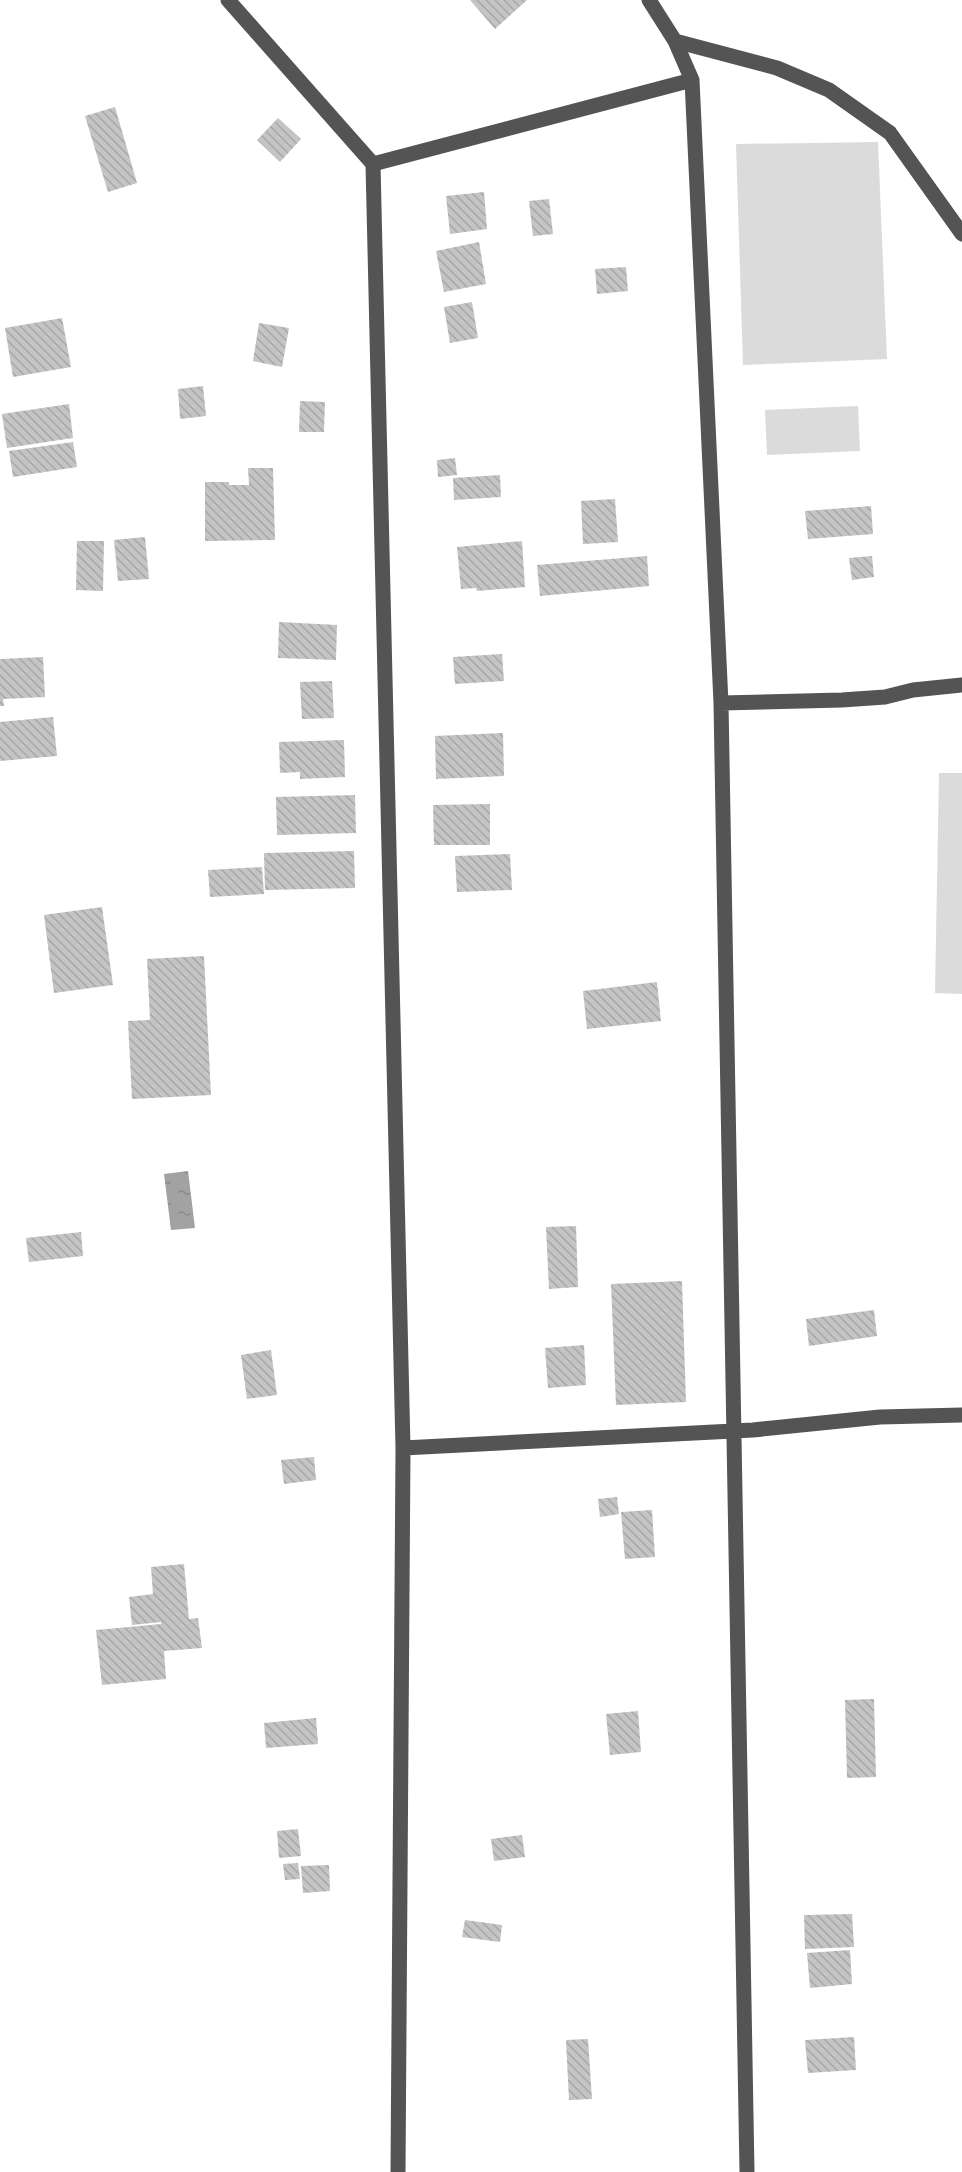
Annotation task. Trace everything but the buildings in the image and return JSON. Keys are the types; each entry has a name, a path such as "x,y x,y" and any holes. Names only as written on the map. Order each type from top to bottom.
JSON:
{"street":[{"path":"228,0 373,164 403,1448 398,2172"},
{"path":"649,0 675,41 692,80 721,703 747,2172"},
{"path":"675,41 777,68 829,90 890,133 962,234"},
{"path":"373,164 692,80"},
{"path":"721,703 885,697 913,690 962,685"},
{"path":"403,1448 734,1431 880,1417 962,1415"}],"shaded area":[{"path":"878,142 887,359 743,365 736,144"},
{"path":"858,406 860,451 767,455 765,410"},
{"path":"939,773 962,773 962,994 935,993"}],"water":[{"path":"188,1171 195,1228 171,1230 164,1174"}]}
